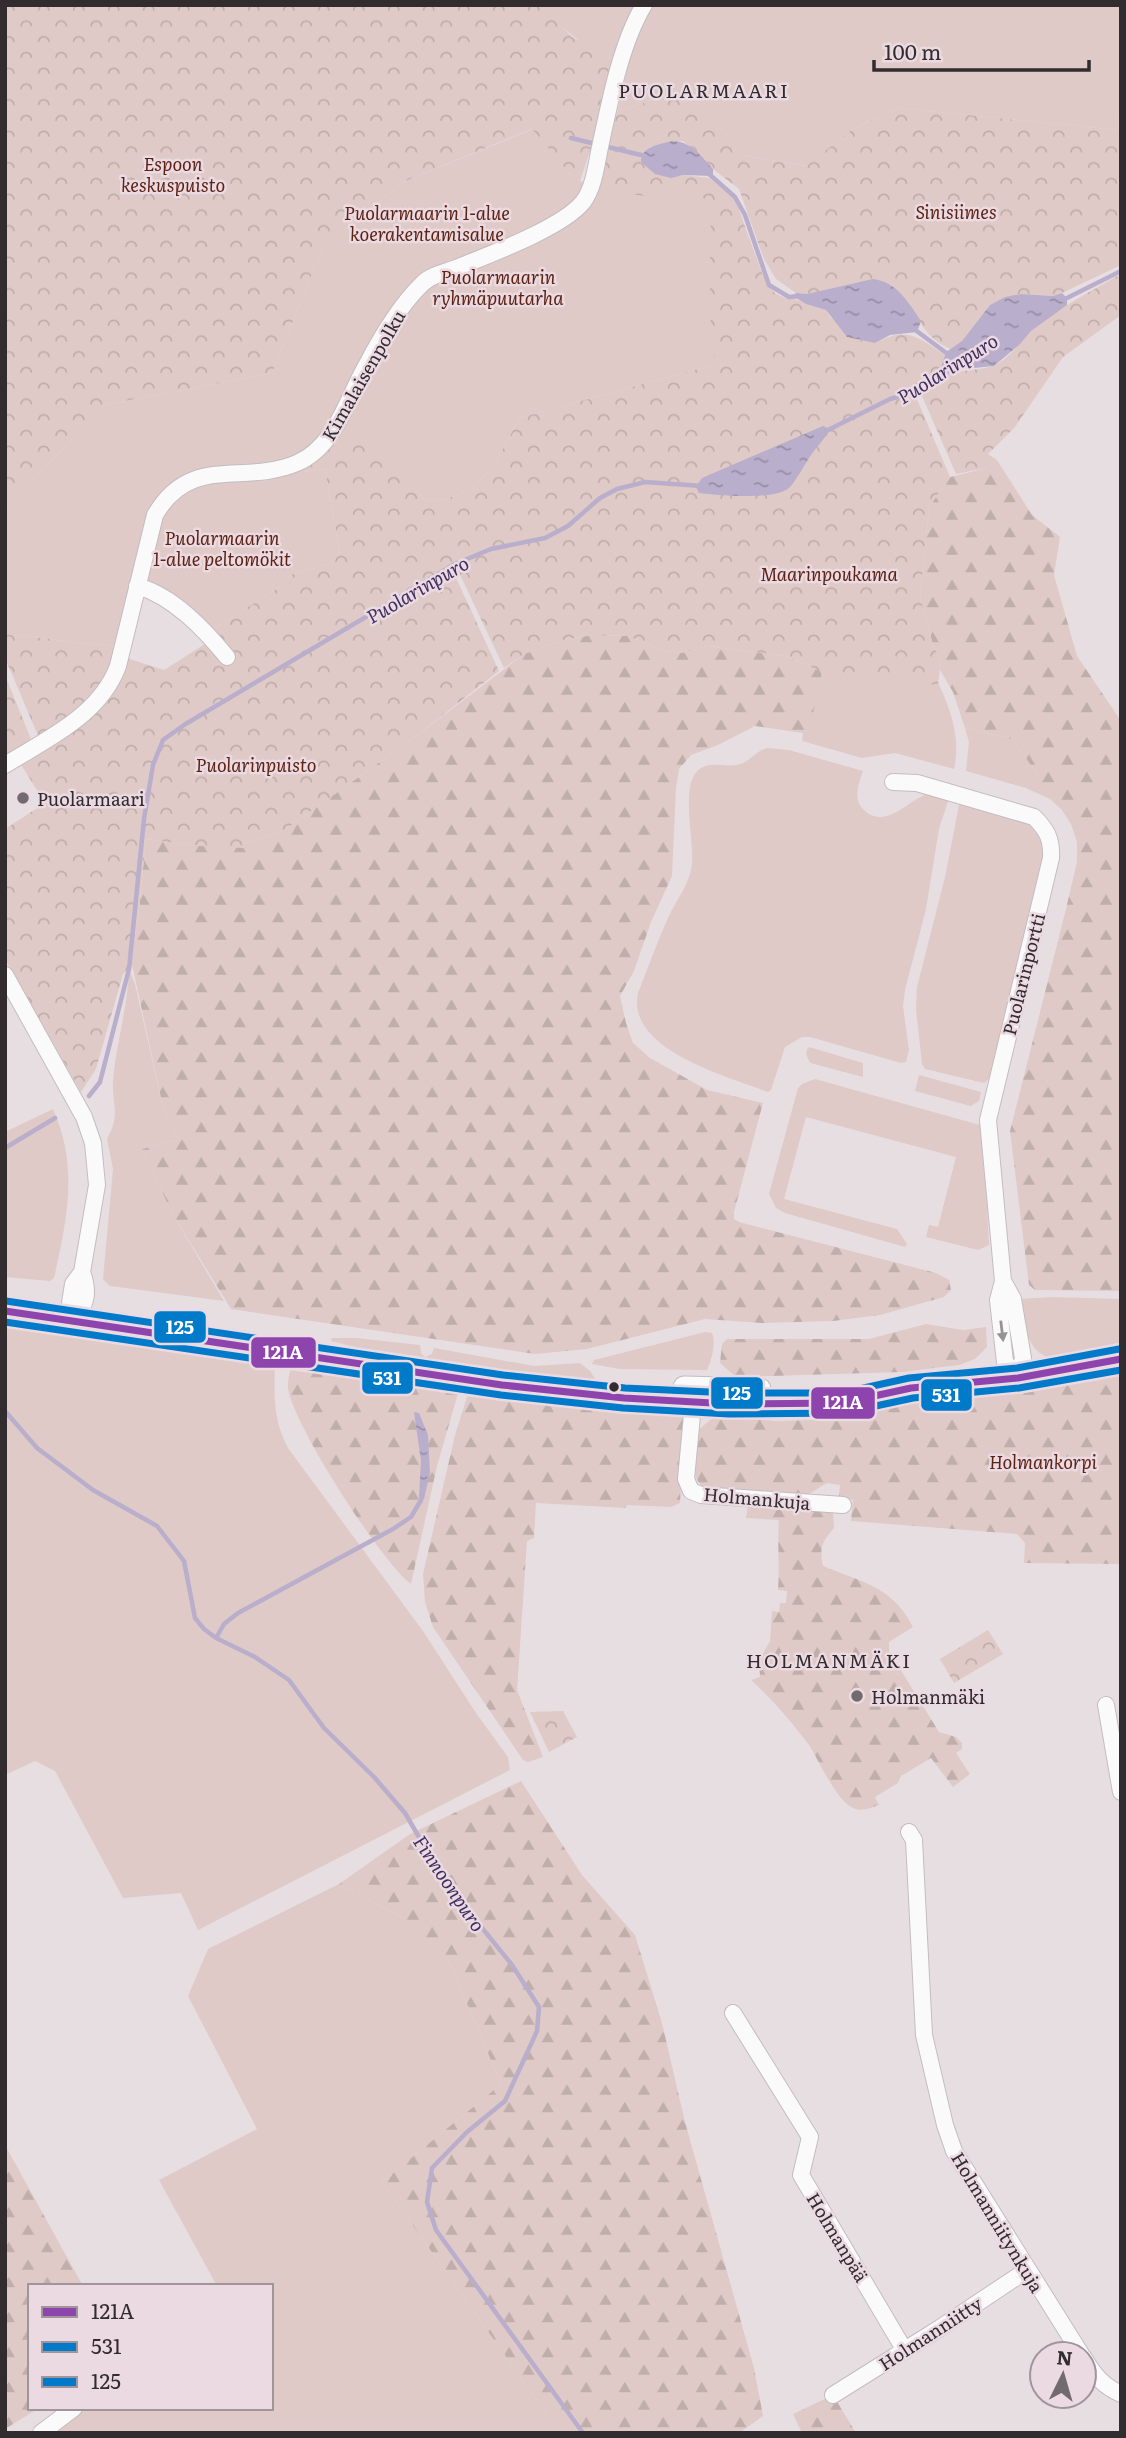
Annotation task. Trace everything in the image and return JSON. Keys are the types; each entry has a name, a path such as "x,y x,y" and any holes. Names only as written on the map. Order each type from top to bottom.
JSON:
{"main road":[{"path":"5,1311 502,1385 570,1390 624,1398 694,1395 842,1402 911,1388 1018,1378 1121,1359"}],"street":[{"name":"Kimalaisenpolku","path":"5,765 91,709 112,683 155,514 164,499 177,486 206,475 262,472 300,462 330,436 367,364 405,302 425,281 494,253 565,219 587,194 633,23 644,5"},
{"path":"137,586 171,604 207,633 228,657"},
{"name":"Puolarinportti","path":"893,782 917,783 1034,817 1046,830 1051,845 1051,859 988,1120 1003,1281 1013,1299 1023,1358 1018,1378"},
{"path":"5,975 84,1117 93,1143 97,1185 82,1272 88,1286 85,1305 75,1320"},
{"name":"Holmankuja","path":"694,1395 687,1479 691,1491 701,1495 843,1505"},
{"path":"1106,1705 1121,1793"},
{"name":"Holmanniitynkuja","path":"909,1832 914,1840 924,2035 945,2125 954,2151 1072,2340"},
{"name":"Holmanpää","path":"733,2013 810,2137 801,2175 905,2351"},
{"name":"Holmanniitty","path":"833,2395 1027,2270"},
{"path":"1098,2379 1107,2388 1121,2394"},
{"path":"41,2433 72,2410"}],"green space":[{"name":"Espoon keskuspuisto","path":"5,5 541,5 572,37 616,60 580,181 570,174 532,129 403,182 323,247 272,373 104,405 5,510"},
{"path":"541,5 1121,5 1121,115 1118,130 898,108 853,129 807,166 741,155 714,120 681,88 636,106 618,109 629,61 616,59 592,49 569,33"},
{"path":"681,88 714,120 741,155 806,166 853,129 898,108 1118,130 1121,115 1121,265 1053,296 1021,294 990,305 962,341 951,349 927,332 900,293 830,290 796,293 776,279 764,259 739,189 683,141 649,147 671,178 683,175 709,178 735,199 766,284 775,293 826,310 831,318 875,343 896,335 919,339 945,355 941,367 948,374 990,367 1001,362 1044,320 1121,274 1121,315 1063,357 1015,427 988,454 997,460 987,468 956,474 919,389 913,390 950,477 929,507 920,597 933,645 941,660 938,685 822,672 786,656 708,646 681,653 662,650 628,636 592,635 563,640 524,654 504,668 455,564 451,567 499,671 416,736 283,831 242,844 244,848 146,839 137,929 127,970 123,974 96,1069 81,1092 5,959 5,829 45,803 20,763 39,738 5,658 5,634 118,647 130,659 164,670 208,642 213,629 278,588 290,575 326,565 340,555 325,469 302,472 303,466 346,436 410,474 412,486 426,501 445,499 474,486 485,475 495,463 519,418 716,364 710,306 711,206 699,193 657,192 657,197 596,191 618,109 636,106"},
{"name":"Puolarmaarin ryhmäpuutarha","path":"533,129 570,174 585,184 655,174 709,178 735,199 753,253 769,288 716,364 519,418 495,463 485,475 474,486 445,499 426,501 412,486 346,436 302,472 325,469 340,555 326,565 290,575 278,588 213,629 208,642 148,596 128,592 118,647 5,634 5,510 104,405 272,373 323,247 403,182"},
{"path":"997,460 1032,515 1060,537 1054,575 1077,656 1121,721 1121,1291 1035,1290 1029,1285 1010,1131 1077,862 1077,842 1071,824 1062,810 1050,799 1026,788 1029,781 1038,775 1012,739 965,728 953,692 940,670 941,660 933,645 920,597 929,507 950,477 987,468"},
{"path":"592,635 628,636 662,650 681,653 708,646 786,656 822,672 810,727 803,733 755,726 691,755 679,769 672,876 651,922 634,971 620,996 633,1043 650,1058 707,1090 763,1103 734,1219 936,1273 949,1280 951,1290 944,1297 880,1315 833,1321 762,1323 705,1319 587,1349 535,1354 231,1309 173,1215 142,1149 178,1140 163,1107 133,969 128,958 137,929 146,839 200,846 242,844 283,831 416,736 524,654 563,640"},
{"path":"914,635 946,700 955,734 954,769 895,753 862,758 802,741 803,733 810,727 815,656"},
{"path":"5,675 31,739 5,757"},
{"path":"965,728 1012,739 1038,775 1029,781 1026,788 966,771 969,742"},
{"path":"767,748 789,750 863,771 858,800 870,815 887,816 927,794 949,798 939,829 926,909 905,990 903,1006 909,1050 906,1062 901,1063 802,1037 785,1047 768,1092 683,1058 647,1030 638,1013 638,993 664,927 691,871 691,782 699,769 705,766 740,764"},
{"path":"963,801 1029,823 1040,836 1044,854 989,1079 984,1083 925,1069 922,1064 916,1009 917,987 945,877 959,805"},
{"path":"129,969 135,984 163,1107 178,1140 142,1149 173,1215 224,1301 110,1286 103,1279 113,1169 107,1139 115,1117 113,1081"},
{"path":"809,1047 863,1063 863,1077 810,1063 806,1053"},
{"path":"919,1075 981,1092 979,1101 971,1106 915,1091"},
{"path":"815,1079 980,1125 983,1131 989,1245 978,1250 926,1237 929,1225 938,1227 956,1157 806,1117 784,1199 897,1229 907,1244 905,1247 785,1213 776,1208 769,1194 798,1088"},
{"path":"53,1109 61,1130 68,1172 66,1214 54,1278 50,1281 5,1277 5,1132"},
{"path":"1021,1299 1121,1299 1121,1347 1065,1359 1051,1358 1039,1353 1031,1342 1025,1325"},
{"path":"5,1321 275,1363 277,1417 288,1448 423,1631 508,1757 510,1770 198,1930 181,1893 123,1898 55,1771 35,1761 5,1775"},
{"path":"926,1324 963,1330 986,1327 987,1347 975,1359 959,1365 902,1372 736,1377 720,1363 722,1344 727,1339 869,1339"},
{"path":"705,1332 712,1333 714,1341 707,1370 619,1369 592,1364 594,1360"},
{"path":"332,1338 420,1345 421,1353 425,1357 432,1354 434,1348 534,1366 580,1363 595,1379 547,1379 433,1363 331,1341"},
{"path":"291,1366 416,1378 450,1383 459,1390 437,1466 411,1584 360,1522 321,1460 293,1406 288,1388"},
{"name":"Holmankorpi","path":"1121,1366 1121,1564 1024,1563 1025,1543 1017,1534 851,1521 853,1500 839,1496 840,1485 827,1483 804,1497 708,1491 701,1486 695,1473 696,1432 710,1420 724,1416 775,1421 851,1419 851,1410 901,1398"},
{"path":"473,1393 518,1400 558,1398 678,1407 684,1419 680,1503 671,1507 627,1505 626,1508 536,1503 534,1538 527,1541 517,1690 543,1757 528,1762 523,1760 433,1627 425,1602 423,1574 455,1435 467,1397"},
{"path":"748,1506 833,1511 834,1528 824,1541 821,1554 823,1566 886,1594 905,1614 913,1627 889,1642 889,1651 939,1732 956,1737 962,1743 962,1749 956,1753 970,1774 953,1787 931,1758 901,1776 898,1783 875,1797 879,1805 856,1809 840,1797 809,1745 751,1680 760,1677 759,1661 770,1641 772,1611 779,1612 780,1603 786,1603 787,1591 778,1590 779,1520 746,1518"},
{"path":"988,1630 1003,1654 954,1683 940,1659"},
{"path":"563,1711 577,1737 549,1752 530,1712"},
{"path":"521,1781 582,1875 635,1935 662,2023 685,2122 754,2368 763,2416 739,2433 560,2433 382,2182 501,2084 449,1961 401,1917 339,1884 410,1834"},
{"path":"339,1884 401,1917 449,1961 501,2084 382,2182 560,2433 54,2433 84,2410 273,2410 273,2284 216,2284 159,2180 257,2129 188,1996 208,1949"},
{"path":"5,2145 82,2284 28,2284 28,2410 36,2410 5,2429"},
{"path":"833,2395 856,2433 802,2433 793,2414"}],"water":[{"path":"672,141 695,150 713,169 713,176 683,175 671,178 655,174 641,162 648,149"},
{"path":"873,279 889,284 906,300 921,321 917,332 890,335 875,343 847,337 826,310 806,304 793,296 796,293 807,294"},
{"path":"1062,293 1067,298 1067,305 1031,331 994,366 964,369 948,374 941,367 946,352 962,341 990,305 1005,297 1021,294 1053,296"},
{"path":"823,426 830,429 828,433 790,487 783,491 761,496 699,493 696,487 702,478"},
{"path":"414,1412 419,1413 428,1435 430,1473 424,1499 421,1500 421,1461"}],"waterway":[{"path":"571,138 645,156"},
{"path":"709,174 735,197 745,215 769,285 789,297 799,296"},
{"name":"Puolarinpuro","path":"1063,300 1121,271"},
{"path":"914,329 949,355"},
{"name":"Puolarinpuro","path":"826,431 890,399 915,392 947,367"},
{"name":"Puolarinpuro","path":"89,1096 100,1082 129,969 144,819 153,765 163,740 455,564 491,549 545,538 568,526 600,498 617,489 645,482 702,486"},
{"name":"Puolarinpuro","path":"5,1148 55,1118"},
{"name":"Finnoonpuro","path":"5,1411 37,1448 93,1490 157,1526 184,1561 195,1618 216,1638 255,1657 289,1680 324,1728 374,1777 405,1813 445,1882 512,1965 539,2007 537,2031 505,2101 467,2132 432,2168 427,2202 436,2230 583,2433"},
{"path":"216,1638 224,1624 238,1613 411,1517 421,1500"}],"transit line":[{"name":"125","path":"6,1301 503,1375 625,1388 730,1393 841,1393 909,1378 1017,1368 1119,1349"},
{"name":"121A","path":"5,1311 502,1385 624,1398 730,1404 842,1403 911,1388 1018,1378 1121,1359"},
{"name":"531","path":"5,1322 501,1395 623,1408 729,1414 843,1413 913,1398 1019,1388 1121,1370"}],"place":[{"name":"Puolarmaari","path":"23,798"},
{"name":"Holmanmäki","path":"857,1696"}],"district":[{"name":"PUOLARMAARI","path":"704,90"},
{"name":"HOLMANMÄKI","path":"829,1660"}],"park label":[{"name":"Sinisiimes","path":"956,211"},
{"name":"Puolarmaarin 1-alue koerakentamisalue","path":"427,222"},
{"name":"Puolarmaarin 1-alue peltomökit","path":"222,547"},
{"name":"Maarinpoukama","path":"829,573"},
{"name":"Puolarinpuisto","path":"256,764"}]}
